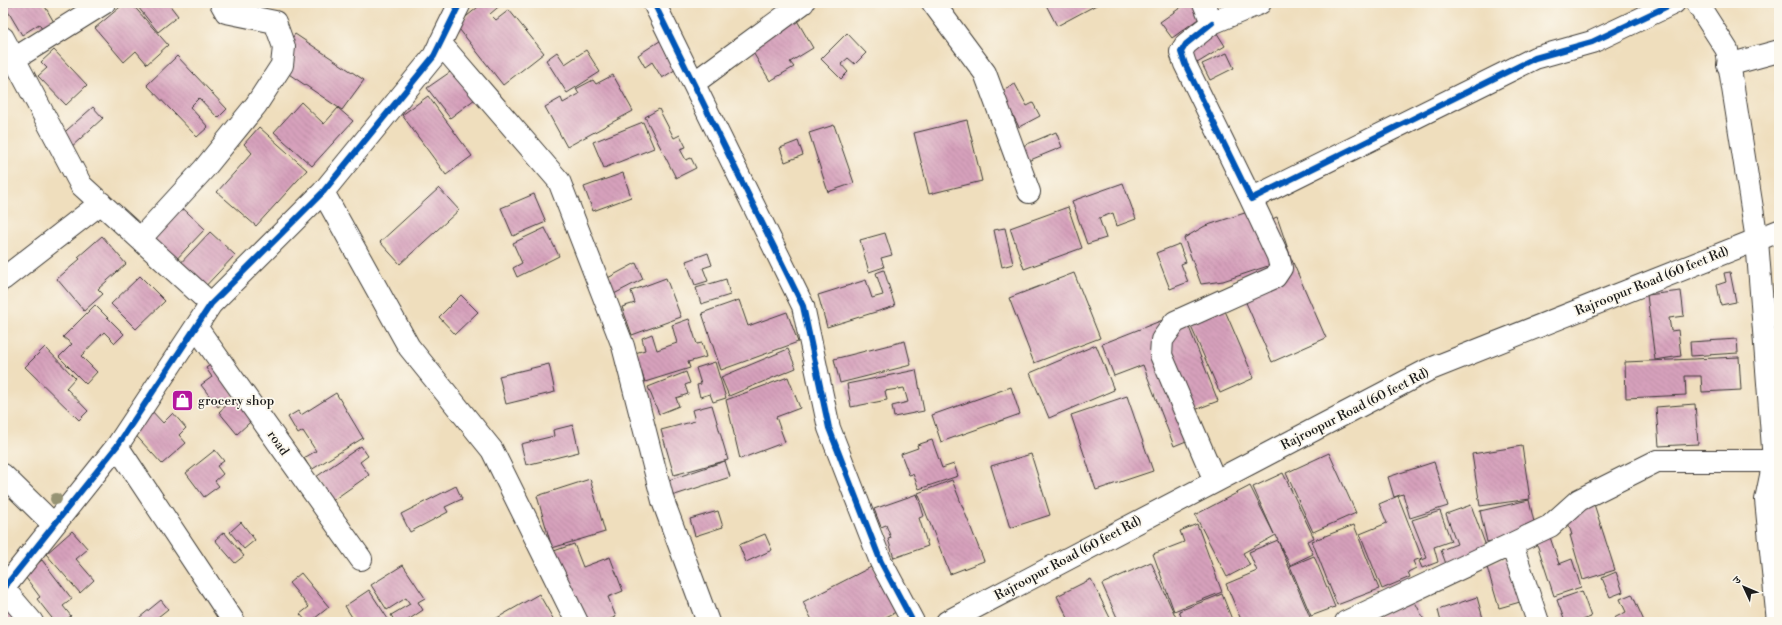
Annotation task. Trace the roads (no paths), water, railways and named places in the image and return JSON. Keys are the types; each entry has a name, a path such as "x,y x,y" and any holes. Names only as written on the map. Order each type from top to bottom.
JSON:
{"street":[{"path":"14,59 104,3"},
{"path":"140,239 204,170 256,105 282,65 284,47 275,22 226,12 221,3"},
{"path":"32,622 3,589 117,446 211,304 323,192 434,56 460,3"},
{"path":"654,3 803,306 829,428 881,562 913,622"},
{"path":"694,83 803,3"},
{"path":"933,3 985,73 1029,192"},
{"path":"1204,3 1212,23"},
{"path":"1215,481 1161,355 1162,340 1175,322 1275,277 1281,268 1278,256 1185,64 1181,52 1186,44 1212,23 1260,3"},
{"path":"1251,199 1535,58 1592,42 1674,3"},
{"path":"1698,3 1727,50 1728,65 1757,240 1774,461 1766,500 1778,622"},
{"path":"3,38 81,185 211,304"},
{"path":"440,43 559,181 623,346 663,501 708,622"},
{"path":"1728,65 1779,51"},
{"path":"323,192 409,347 492,450 577,622"},
{"path":"3,279 101,203"},
{"name":"Rajroopur Road (60 feet Rd)","path":"947,622 1428,370 1779,231"},
{"name":"road","path":"196,326 361,559"},
{"path":"117,446 234,622"},
{"path":"1346,622 1550,526 1579,500 1656,461 1774,461"},
{"path":"3,475 54,526"},
{"path":"1512,545 1538,622"}],"place":[{"name":"grocery shop","path":"182,401"}]}
